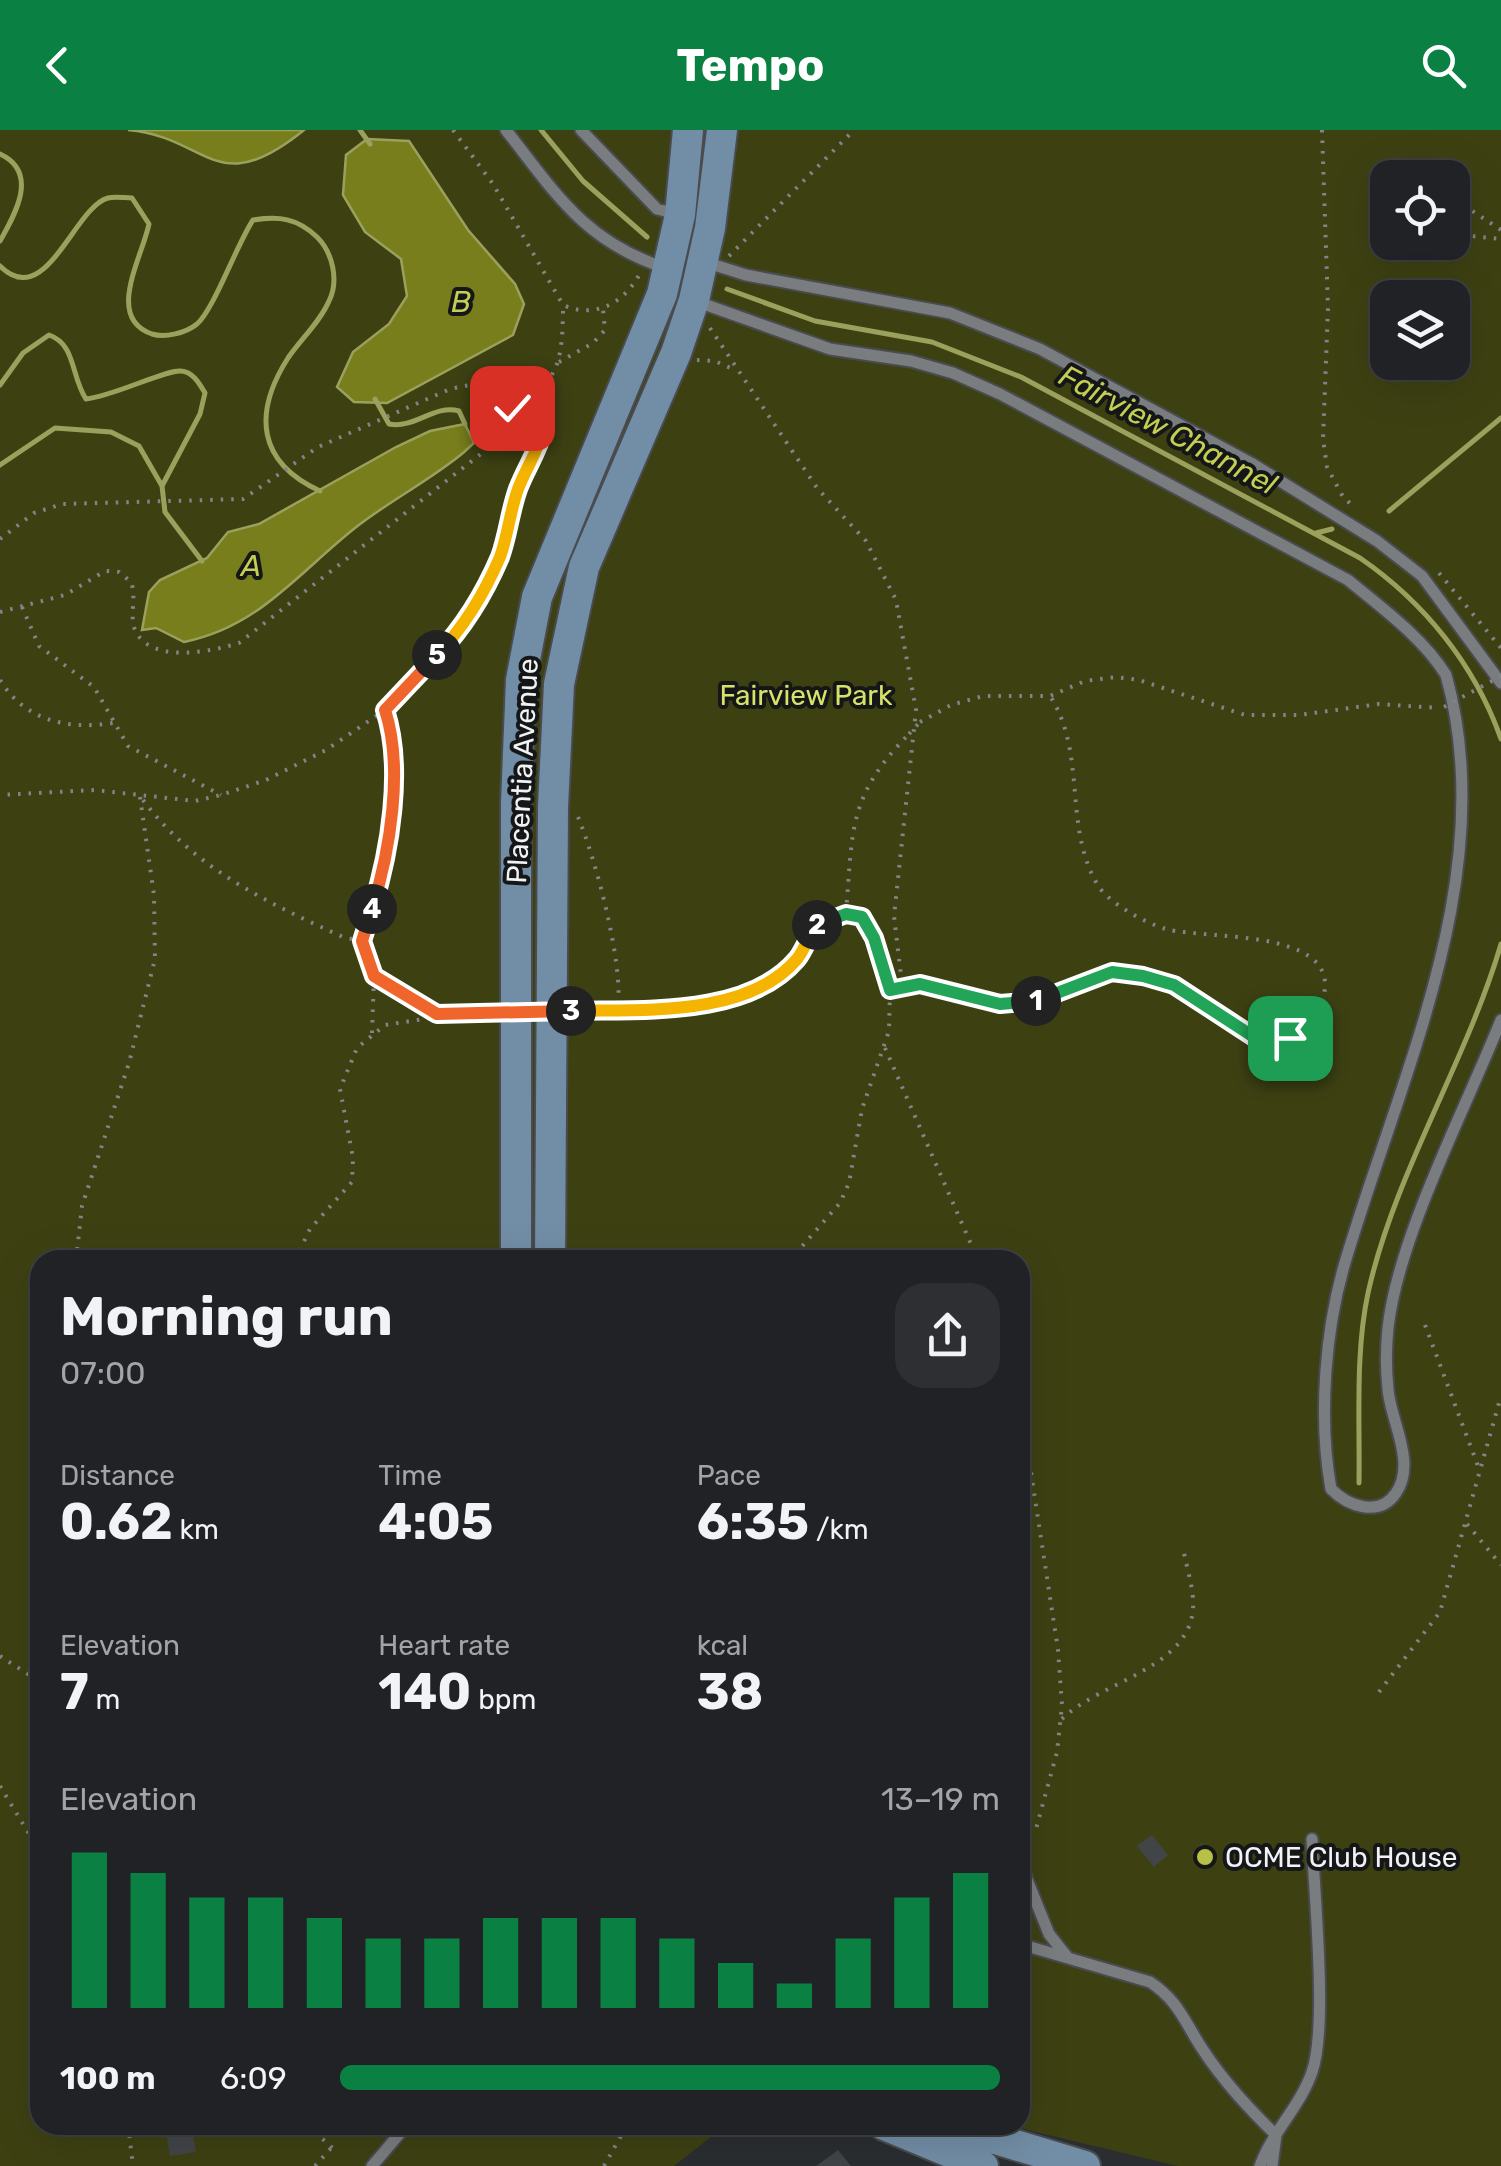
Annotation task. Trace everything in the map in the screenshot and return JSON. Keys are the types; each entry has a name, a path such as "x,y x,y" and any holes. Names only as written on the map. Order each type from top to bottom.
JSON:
{"main road":[{"name":"Placentia Avenue","path":"516,1250 516,803 521,680 537,597 646,344 658,266 680,215 688,130"},
{"name":"Placentia Avenue","path":"550,1250 552,807 558,684 584,567 669,370 694,300 717,259 722,130"},
{"path":"908,2135 983,2166"},
{"path":"982,2135 1084,2166"}],"lane":[{"path":"506,130 570,213 596,236 658,266"},
{"path":"581,130 657,209 680,215"},
{"path":"717,259 746,275 950,312 1040,348 1252,463 1377,541 1422,576 1501,680"},
{"path":"694,300 830,348 911,360 953,373 1348,580 1391,615 1446,674 1475,740"},
{"path":"1429,1056 1346,1257 1331,1332 1328,1472 1331,1489 1343,1501 1361,1508 1383,1505 1398,1491 1403,1467 1400,1432 1388,1392 1388,1327 1416,1232 1501,1020"},
{"path":"1260,2166 1276,2135 1300,2104 1314,2066 1318,2029 1312,1839"},
{"path":"1030,1887 1049,1934 1068,1958"},
{"path":"1030,1947 1150,1982 1166,1993 1182,2009 1202,2050 1239,2099 1276,2135"},
{"path":"372,2166 398,2135"},
{"path":"1272,2166 1276,2135"}],"path":[{"path":"0,612 65,595 105,571 118,572 131,582 136,631 145,641 186,652 210,652 240,643 482,453 489,423 539,394 559,362 563,305 493,184 453,130"},
{"path":"717,259 854,130"},
{"path":"1322,130 1328,308 1323,439 1327,467 1336,487 1366,515"},
{"path":"1470,210 1501,230"},
{"path":"1470,236 1501,239"},
{"path":"563,305 580,311 603,309 658,266"},
{"path":"559,362 593,343 604,330 603,309"},
{"path":"710,328 817,488 866,542 896,600 916,710 894,916 902,984"},
{"path":"604,330 622,336"},
{"path":"697,360 715,361 740,372"},
{"path":"0,539 34,513 62,504 243,499 293,464 376,420 450,388 489,382 524,385 539,394 546,422 519,488 500,556 457,634 385,710 326,750 266,780 195,801 94,790 0,795"},
{"path":"1438,571 1501,648"},
{"path":"22,607 39,646 94,687 128,746 221,795"},
{"path":"846,914 852,838 864,789 920,722 951,705 983,696 1050,696 1085,681 1116,677 1139,680 1245,715 1299,715 1379,704 1444,707 1501,680"},
{"path":"0,680 32,714 90,726 113,723"},
{"path":"890,990 902,984 920,984 1000,1004 1036,1001 1112,972 1174,985 1260,1041 1290,1038 1315,1019 1324,994 1319,968 1291,944 1165,928 1127,910 1098,887 1078,833 1066,720 1050,696"},
{"path":"372,1032 374,976 362,941 374,900 390,809 393,734 385,710"},
{"path":"140,796 163,827 226,880 325,928 362,941"},
{"path":"77,1250 82,1206 129,1063 155,959 154,895 140,796"},
{"path":"578,816 600,888 620,990 618,1009"},
{"path":"299,1250 310,1229 352,1182 353,1158 340,1088 349,1061 372,1032 406,1019 437,1014 598,1010 708,1002 760,986 798,958 822,920 856,914 866,922 890,990 891,1017 885,1048 862,1109 849,1183 840,1203 799,1250"},
{"path":"374,976 437,1014"},
{"path":"885,1048 974,1250"},
{"path":"1425,1325 1479,1467"},
{"path":"1378,1692 1440,1612 1501,1396"},
{"path":"1030,1466 1058,1650 1062,1719 1036,1828"},
{"path":"1466,1524 1501,1565"},
{"path":"1062,1719 1075,1706 1154,1664 1181,1644 1194,1603 1184,1553"},
{"path":"0,1656 30,1676"},
{"path":"0,1786 30,1836"},
{"path":"129,2135 134,2166"},
{"path":"318,2135 338,2153"},
{"path":"604,2166 621,2135"},
{"path":"315,2166 332,2147"},
{"path":"126,2166 130,2159"}],"green space":[{"name":"Fairview Park","path":"0,130 1501,130 1501,2166 1178,2166 1030,2131 1030,1250 30,1250 30,2135 713,2135 674,2166 0,2166"}],"water":[{"path":"128,130 304,130 274,151 250,161 231,163 213,160 155,135"},
{"name":"B","path":"367,139 409,141 468,230 515,284 524,304 513,335 387,403 354,402 337,387 353,352 389,324 407,296 401,259 365,232 343,195 346,155"},
{"name":"A","path":"465,424 474,443 463,453 355,528 256,611 211,635 184,642 156,628 142,630 149,592 160,580 207,558 228,532 259,524 430,431"}],"building":[{"path":"1152,1835 1168,1855 1154,1867 1137,1846"},
{"name":"OCME Club House","path":"1202,1843 1214,1856 1215,1862 1208,1869 1192,1853"},
{"path":"166,2135 193,2135 196,2152 170,2156"},
{"path":"838,2150 851,2166 816,2166 830,2156"}],"waterway":[{"path":"360,130 370,144"},
{"name":"Fairview Channel","path":"541,130 583,181 647,237"},
{"path":"0,154 19,171 21,182 17,206 0,241"},
{"path":"0,266 16,277 32,276 58,253 95,205 111,197 132,198 149,224 130,286 131,315 138,326 152,334 169,335 192,327 204,316 253,220 287,220 310,231 323,244 330,259 332,293 321,316 277,378 266,417 273,451 299,479 320,491"},
{"name":"Fairview Channel","path":"727,289 815,321 932,342 1021,377 1360,558 1405,594 1445,637 1477,686 1501,739"},
{"path":"0,385 23,353 49,335 58,339 69,353 86,399 174,372 189,373 205,393 200,414 162,486"},
{"path":"375,399 389,424 407,423 450,410 459,411 465,424"},
{"path":"1389,511 1501,418"},
{"path":"0,465 55,428 111,432 139,446 162,486 165,512 202,561"},
{"path":"1316,533 1332,529"},
{"name":"Fairview Channel","path":"1359,1483 1360,1364 1368,1293 1395,1204 1469,1032 1501,944"}],"place":[{"name":"OCME Club House","path":"1205,1857"}],"route":[{"path":"512,408 539,394 546,409 546,422 519,488 500,556 457,634 385,710 393,734 390,809 374,900 362,941 374,976 437,1014 673,1007 708,1002 760,986 798,958 822,920 856,914 866,922 874,938 890,990 902,984 920,984 1000,1004 1036,1001 1112,972 1174,985 1260,1041 1290,1038"}]}
